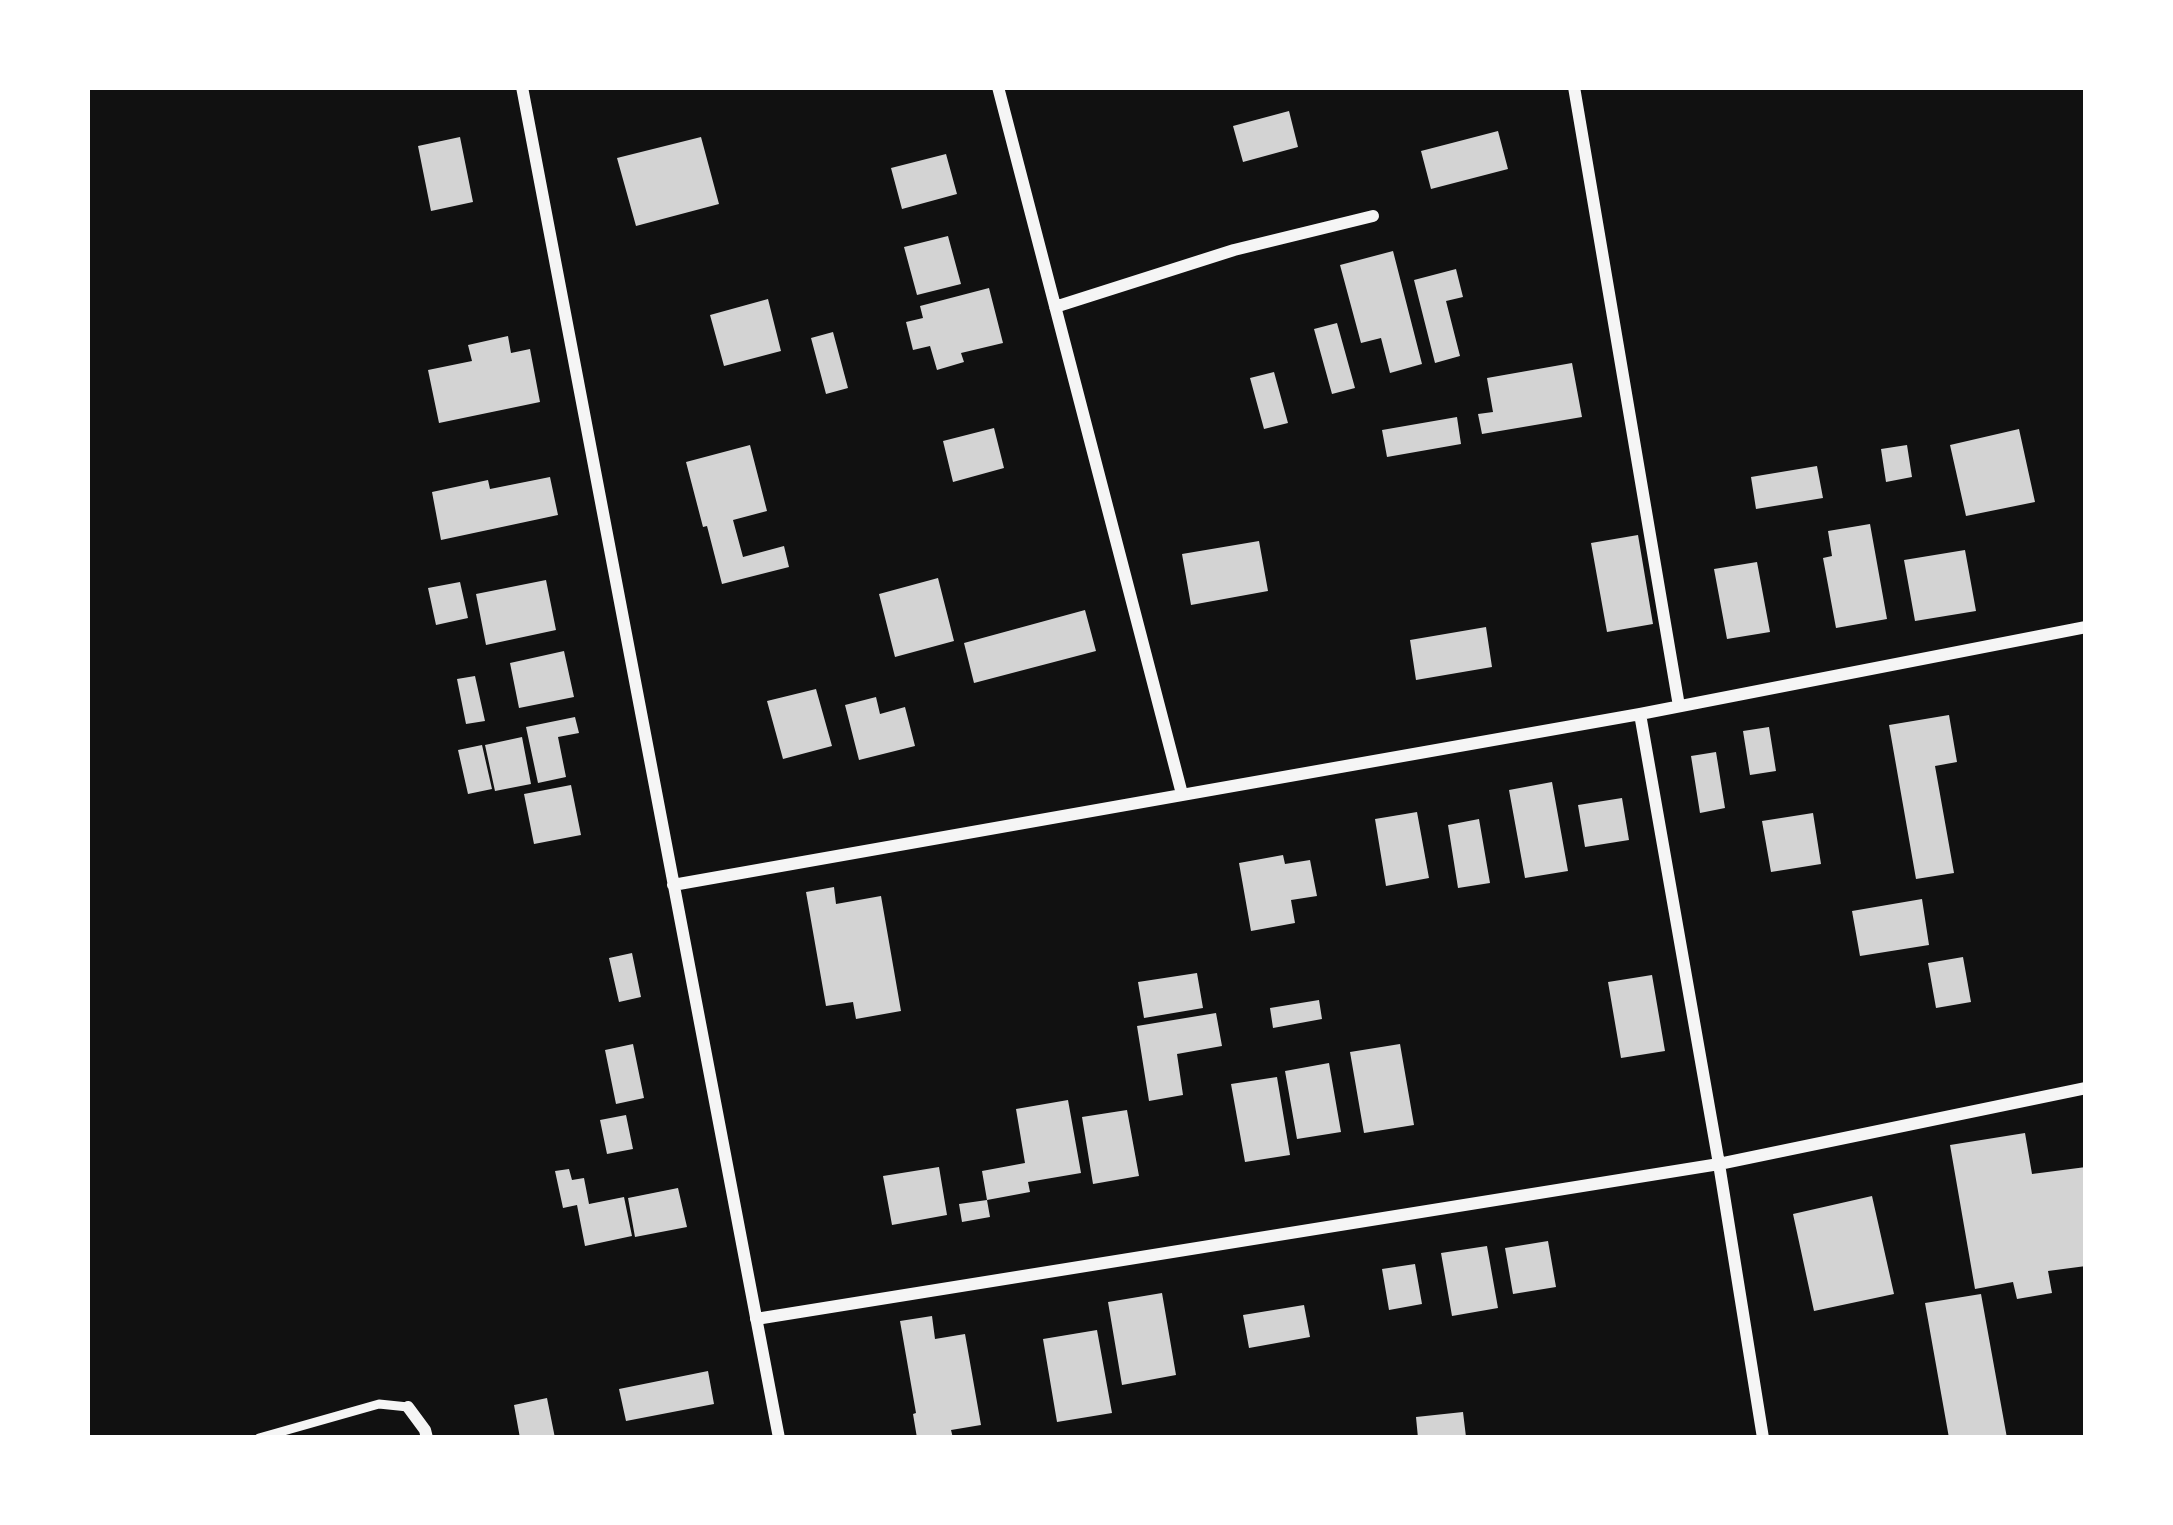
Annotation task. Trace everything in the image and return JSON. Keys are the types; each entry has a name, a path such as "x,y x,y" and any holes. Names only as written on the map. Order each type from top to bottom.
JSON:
{"street":[{"path":"522,87 779,1438"},
{"path":"998,87 1182,794"},
{"path":"1574,87 1679,706"},
{"path":"1055,307 1234,250 1373,216"},
{"path":"673,885 1640,714 2086,628"},
{"path":"1640,714 1763,1438"},
{"path":"756,1319 1719,1163 2086,1088"},
{"path":"408,1407 427,1438"}],"lane":[{"path":"259,1438 379,1403 408,1407"}],"building":[{"path":"1289,111 1298,147 1243,162 1233,126"},
{"path":"1498,131 1508,169 1431,189 1421,151"},
{"path":"460,137 473,202 431,211 418,146"},
{"path":"701,137 719,204 636,226 617,158"},
{"path":"946,154 957,194 902,209 891,168"},
{"path":"948,236 961,284 917,295 904,247"},
{"path":"1393,251 1422,364 1390,373 1381,338 1361,343 1340,265"},
{"path":"1456,269 1463,297 1446,301 1460,356 1435,363 1414,280"},
{"path":"989,288 1003,343 961,353 964,362 937,370 930,346 913,350 906,322 923,318 920,306"},
{"path":"768,299 781,351 724,366 710,315"},
{"path":"1337,323 1355,388 1332,394 1314,329"},
{"path":"833,332 848,388 826,394 811,338"},
{"path":"508,336 511,353 530,349 540,402 439,423 428,370 472,361 468,345"},
{"path":"1572,363 1582,417 1482,434 1478,414 1493,412 1487,378"},
{"path":"1274,372 1288,423 1264,429 1250,378"},
{"path":"1457,417 1461,444 1387,457 1382,430"},
{"path":"994,428 1004,468 953,482 943,441"},
{"path":"2019,429 2035,502 1966,516 1950,445"},
{"path":"750,445 767,511 733,520 743,557 784,546 789,567 722,584 686,462"},
{"path":"1907,445 1912,477 1886,482 1881,449"},
{"path":"1817,466 1823,498 1756,509 1751,477"},
{"path":"550,477 558,515 441,540 432,492 488,480 490,489"},
{"path":"1870,524 1887,619 1836,628 1823,558 1832,556 1828,531"},
{"path":"1638,535 1653,624 1607,632 1591,543"},
{"path":"1259,541 1268,591 1191,605 1182,554"},
{"path":"1965,550 1976,611 1915,621 1904,560"},
{"path":"1757,562 1770,632 1727,639 1714,569"},
{"path":"938,578 954,641 895,657 879,594"},
{"path":"546,580 556,630 486,645 476,594"},
{"path":"460,582 468,618 436,625 428,588"},
{"path":"1085,610 1096,651 974,683 964,643"},
{"path":"1486,627 1492,667 1416,680 1410,640"},
{"path":"564,651 574,697 519,708 510,663"},
{"path":"475,676 485,721 466,724 457,679"},
{"path":"816,689 832,746 783,759 767,701"},
{"path":"876,697 880,714 905,707 915,746 859,760 845,705"},
{"path":"1949,715 1957,762 1935,766 1954,873 1916,879 1889,725"},
{"path":"575,717 579,733 558,737 566,777 538,783 526,727"},
{"path":"1769,727 1776,771 1750,775 1743,731"},
{"path":"522,737 531,784 495,791 485,745"},
{"path":"482,745 492,789 468,794 458,750"},
{"path":"1716,752 1725,808 1700,813 1691,756"},
{"path":"1552,782 1568,871 1525,878 1509,790"},
{"path":"571,785 581,835 534,844 524,794"},
{"path":"1622,798 1629,840 1585,847 1578,805"},
{"path":"1417,812 1429,878 1386,886 1375,819"},
{"path":"1813,813 1821,864 1771,872 1762,821"},
{"path":"1479,819 1490,883 1458,888 1448,825"},
{"path":"1283,855 1285,864 1310,860 1317,896 1291,900 1295,923 1251,931 1239,863"},
{"path":"834,887 836,904 881,896 901,1011 856,1019 853,1002 826,1006 806,892"},
{"path":"1922,899 1929,945 1860,956 1852,911"},
{"path":"632,953 641,997 619,1002 609,958"},
{"path":"1963,957 1971,1002 1936,1008 1928,963"},
{"path":"1197,973 1203,1008 1144,1018 1138,982"},
{"path":"1652,975 1665,1051 1621,1058 1608,982"},
{"path":"1319,1000 1322,1019 1273,1028 1270,1008"},
{"path":"1216,1013 1222,1046 1177,1054 1183,1095 1149,1101 1137,1026"},
{"path":"633,1044 644,1098 616,1104 605,1050"},
{"path":"1400,1044 1414,1125 1364,1133 1350,1052"},
{"path":"1329,1063 1341,1132 1297,1139 1285,1071"},
{"path":"1277,1077 1290,1155 1245,1162 1231,1084"},
{"path":"1068,1100 1081,1173 1028,1182 1030,1192 987,1200 982,1171 1025,1163 1016,1109"},
{"path":"1127,1110 1139,1176 1093,1184 1082,1117"},
{"path":"626,1115 633,1149 607,1154 600,1120"},
{"path":"2025,1133 2032,1174 2086,1167 2086,1266 2048,1271 2052,1293 2017,1299 2013,1282 1975,1289 1950,1145"},
{"path":"939,1167 947,1215 892,1225 883,1176"},
{"path":"569,1169 572,1180 584,1178 589,1204 624,1197 632,1236 585,1246 577,1205 563,1208 555,1171"},
{"path":"678,1188 687,1227 635,1237 628,1198"},
{"path":"1872,1196 1894,1294 1814,1311 1793,1214"},
{"path":"987,1200 990,1217 962,1222 959,1204"},
{"path":"1548,1241 1556,1287 1513,1294 1505,1248"},
{"path":"1487,1246 1498,1308 1452,1316 1441,1253"},
{"path":"1415,1264 1422,1304 1389,1310 1382,1269"},
{"path":"1162,1293 1176,1375 1122,1385 1108,1302"},
{"path":"1981,1294 2007,1438 1949,1438 1925,1303"},
{"path":"1304,1305 1310,1337 1249,1348 1243,1315"},
{"path":"932,1316 935,1339 965,1334 981,1425 951,1430 953,1438 917,1438 900,1321"},
{"path":"1097,1330 1112,1413 1057,1422 1043,1339"},
{"path":"708,1371 714,1404 626,1421 619,1389"},
{"path":"547,1398 555,1438 520,1438 514,1405"},
{"path":"1463,1412 1466,1437 1418,1438 1416,1417"}]}
